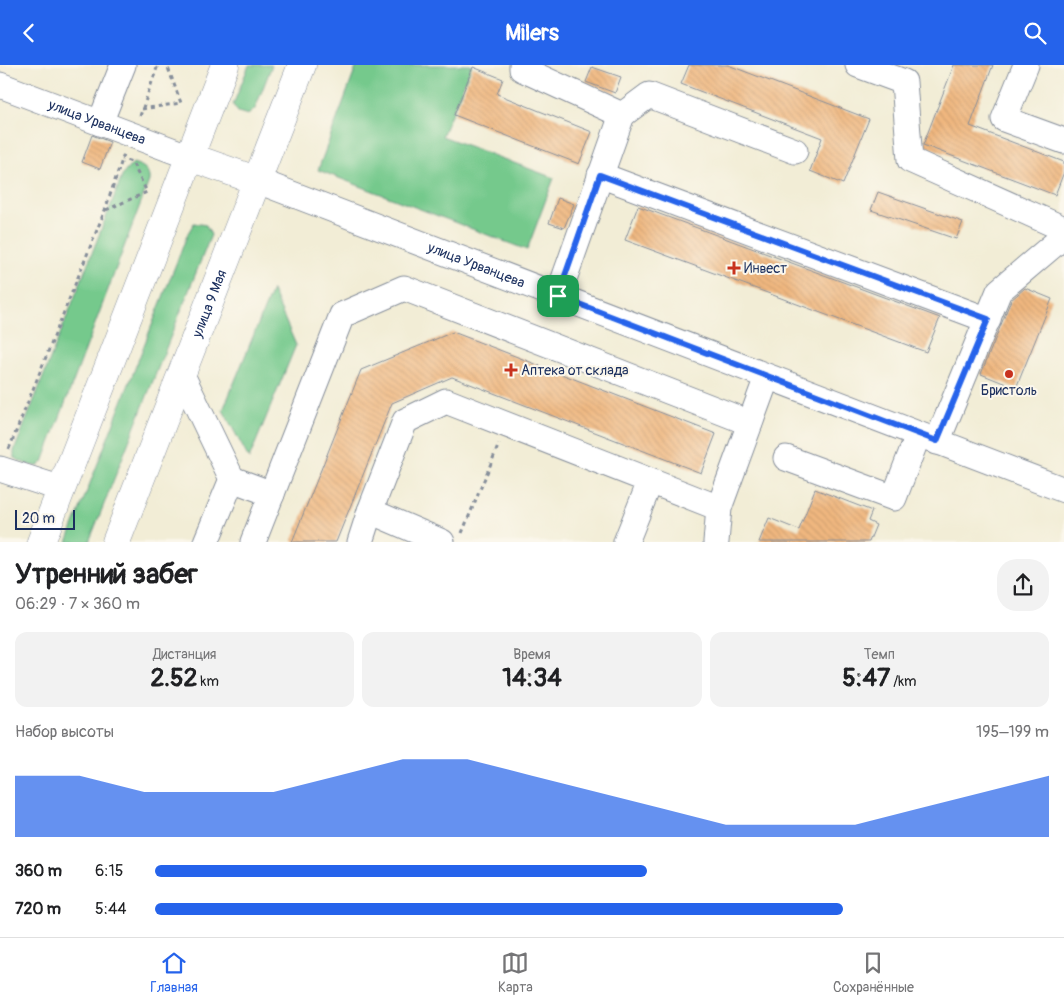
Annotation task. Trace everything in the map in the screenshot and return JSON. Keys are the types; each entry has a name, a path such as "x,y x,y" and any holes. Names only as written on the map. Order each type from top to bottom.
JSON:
{"main road":[{"path":"41,542 225,65"},
{"name":"улица 9 Мая","path":"116,542 302,65"},
{"name":"улица Урванцева","path":"190,157 258,181"}],"street":[{"path":"100,123 123,65"},
{"path":"522,65 522,69 622,115"},
{"path":"858,65 908,73 910,160 1064,229"},
{"path":"1026,65 1004,119 1064,141"},
{"name":"улица Урванцева","path":"0,85 190,157"},
{"path":"558,296 622,115 649,95 795,151"},
{"path":"600,175 988,319"},
{"name":"улица Урванцева","path":"258,181 1064,490"},
{"path":"786,457 894,499 928,438 988,319 999,291 1064,236"},
{"path":"253,542 342,315 404,289 750,423"},
{"path":"182,375 232,479 272,494"},
{"path":"716,542 719,508 767,377"},
{"path":"360,542 405,421 446,401 719,508"},
{"path":"0,469 62,489"},
{"path":"206,542 232,479"},
{"path":"626,542 650,482"},
{"path":"370,511 442,542"}],"path":[{"path":"140,116 158,65"},
{"path":"142,109 181,103 167,65"},
{"path":"0,469 105,210 124,154"},
{"path":"105,210 146,192 132,162 122,159"},
{"path":"458,542 506,425"}],"green space":[{"path":"249,65 272,65 255,109 248,115 238,112 233,105"},
{"path":"357,65 472,65 442,136 554,178 527,250 318,170"},
{"path":"133,163 140,165 147,171 149,181 43,462 39,466 29,465 14,457 14,451 123,174"},
{"path":"194,223 206,225 211,235 89,542 67,542 188,233"},
{"path":"272,290 296,345 249,459 223,410"}],"building":[{"path":"689,65 728,65 869,119 843,184 810,171 822,138 681,84"},
{"path":"954,65 993,65 970,126 1064,162 1064,172 1055,195 923,145"},
{"path":"473,67 503,79 497,94 592,132 579,164 454,115"},
{"path":"592,67 621,77 615,93 586,82"},
{"path":"92,135 110,142 100,169 82,162"},
{"path":"878,192 963,222 956,239 871,210"},
{"path":"558,198 574,204 564,228 549,223"},
{"path":"638,206 940,318 926,352 625,240"},
{"path":"1025,288 1052,299 1016,388 981,374 1011,300"},
{"path":"453,332 716,434 701,473 452,377 392,403 336,542 292,542 361,370"},
{"path":"815,489 872,511 868,521 876,525 869,542 759,542 769,518 799,530"}],"place":[{"name":"Инвест","path":"734,268"},
{"name":"Аптека от склада","path":"511,370"},
{"name":"Бристоль","path":"1009,374"}],"route":[{"path":"600,175 988,319 937,441 558,296 600,175"}]}
